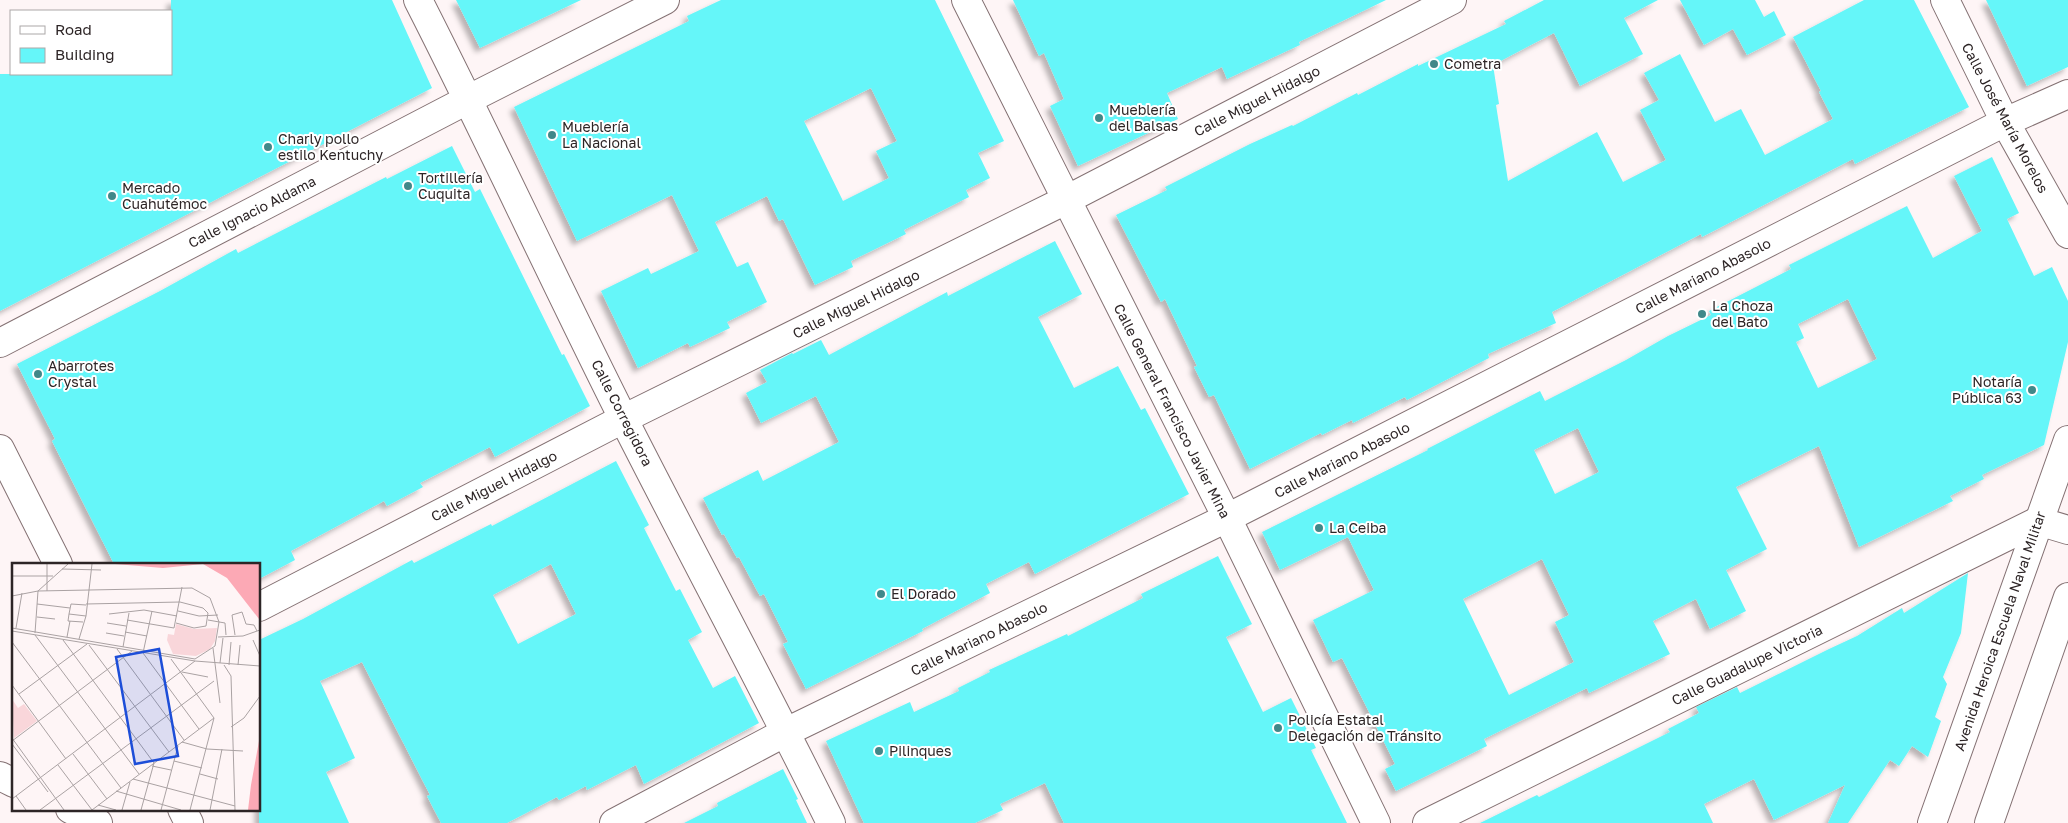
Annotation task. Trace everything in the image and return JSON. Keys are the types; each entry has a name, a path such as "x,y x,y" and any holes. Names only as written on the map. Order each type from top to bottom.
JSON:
{"street":[{"name":"Calle Corregidora","path":"418,0 469,99 623,419 786,732 830,823"},
{"name":"Calle Ignacio Aldama","path":"0,343 469,99 665,0"},
{"name":"Calle General Francisco Javier Mina","path":"966,0 1227,518 1376,823"},
{"name":"Calle Miguel Hidalgo","path":"260,606 623,419 1066,200 1452,0"},
{"name":"Calle José María Morelos","path":"1945,0 2005,122 2068,234"},
{"name":"Calle Mariano Abasolo","path":"614,823 786,732 1227,518 2005,122 2068,94"},
{"name":"Avenida Heroica Escuela Naval Militar","path":"1932,823 2038,520 2068,440"},
{"path":"0,449 57,563"},
{"path":"2038,520 2068,530"},
{"name":"Calle Guadalupe Victoria","path":"1427,823 2038,520"},
{"path":"1989,823 2068,597"},
{"path":"0,776 12,781"},
{"path":"182,810 189,823"}],"building":[{"name":"Mercado Cuahutémoc","path":"171,0 392,0 432,88 0,311 0,74 172,75"},
{"path":"456,0 581,0 480,48"},
{"path":"721,0 935,0 1004,141 978,153 990,178 966,190 969,197 904,230 906,234 851,261 853,267 815,285 783,219 779,221 767,196 715,222 737,267 748,262 767,302 727,322 730,328 690,347 688,343 638,368 601,291 648,268 651,274 699,251 672,195 577,241 514,107 689,21 687,16","holes":["871,88 897,141 876,151 889,178 843,201 804,121"]},
{"path":"1013,0 1386,0 1299,42 1300,45 1227,79 1222,67 1167,93 1178,119 1078,166 1050,106 1064,99 1044,53 1039,56"},
{"path":"1544,0 1658,0 1624,18 1643,54 1580,86 1554,33 1493,65 1499,104 1496,105 1508,181 1597,132 1623,182 1666,160 1640,110 1659,100 1644,73 1680,54 1715,122 1741,109 1765,155 1833,119 1793,37 1864,0 1914,0 1969,107 1855,164 1853,159 1702,237 1701,234 1552,312 1556,323 1488,354 1489,358 1407,400 1405,397 1353,423 1352,420 1322,435 1321,433 1250,469 1214,395 1209,397 1194,367 1197,366 1165,299 1161,302 1116,215 1167,190 1165,187 1250,144 1293,126 1357,93 1358,95 1418,64 1418,66 1506,24 1504,21"},
{"path":"1680,0 1755,0 1764,17 1774,11 1786,35 1747,55 1733,29 1704,45"},
{"path":"1986,0 2068,0 2068,67 2027,86"},
{"path":"452,146 475,192 480,189 562,355 564,354 590,406 495,457 490,447 420,483 423,487 387,506 384,501 291,551 295,560 260,578 260,563 113,563 52,441 55,439 17,364 160,291 236,249 238,253 386,177 387,179"},
{"path":"1992,157 2019,213 2007,219 2034,276 2052,267 2068,301 2068,342 2044,445 1982,475 1984,479 1950,496 1953,501 1859,547 1819,446 1736,487 1767,549 1726,570 1746,611 1710,629 1696,599 1653,621 1670,654 1589,693 1587,688 1484,739 1487,746 1396,791 1385,769 1395,764 1342,658 1333,662 1313,620 1374,590 1348,537 1280,570 1262,532 1428,450 1540,391 1545,401 1711,315 1709,311 1791,269 1789,265 1907,206 1933,258 1982,231 1954,176","holes":["1848,299 1877,359 1818,388 1796,342 1804,338 1798,324","1578,428 1599,472 1555,494 1534,450","1542,559 1569,615 1555,622 1574,662 1509,695 1463,599"]},
{"path":"1055,241 1082,294 1038,317 1074,388 1118,366 1141,410 1145,408 1189,494 1035,574 1029,562 986,584 990,593 922,629 923,631 806,689 783,644 788,642 764,594 760,596 739,557 737,558 724,534 722,535 703,498 758,470 763,481 839,442 816,396 761,423 746,393 767,382 760,370 792,353 821,340 829,355 947,292 948,296"},
{"path":"616,461 649,525 644,528 676,591 680,589 702,632 688,640 713,688 735,676 759,723 644,784 636,765 587,790 586,786 559,800 557,797 507,823 441,823 427,796 430,795 362,662 320,681 355,758 326,772 349,823 259,823 260,640 303,619 412,560 414,563 491,524 492,526","holes":["551,564 576,614 518,644 493,595"]},
{"path":"1218,556 1252,624 1226,637 1263,712 1291,698 1316,748 1311,750 1347,823 1064,823 1045,783 1000,804 1003,810 975,823 864,823 826,741 910,702 914,712 959,691 958,688 990,672 989,670 1067,634 1068,636 1143,598 1141,594"},
{"path":"1968,573 1961,633 1943,677 1947,684 1935,717 1941,721 1928,757 1912,746 1899,766 1890,760 1848,823 1828,823 1845,785 1774,820 1754,779 1704,804 1713,823 1480,823 1537,795 1539,797 1670,732 1668,729 1699,713 1696,707 1737,687 1740,693 1857,636 1902,608 1904,613"},
{"path":"783,769 798,799 796,800 807,823 684,823 718,806 717,803"}],"place":[{"name":"Cometra","path":"1434,64"},
{"name":"Mueblería del Balsas","path":"1099,118"},
{"name":"Mueblería La Nacional","path":"552,135"},
{"name":"Charly pollo estilo Kentuchy","path":"268,147"},
{"name":"Tortillería Cuquita","path":"408,186"},
{"name":"Mercado Cuahutémoc","path":"112,196"},
{"name":"La Choza del Bato","path":"1702,314"},
{"name":"Abarrotes Crystal","path":"38,374"},
{"name":"Notaría Pública 63","path":"2032,390"},
{"name":"La Ceiba","path":"1319,528"},
{"name":"El Dorado","path":"881,594"},
{"name":"Policía Estatal Delegación de Tránsito","path":"1278,728"},
{"name":"Pilinques","path":"879,751"}]}
